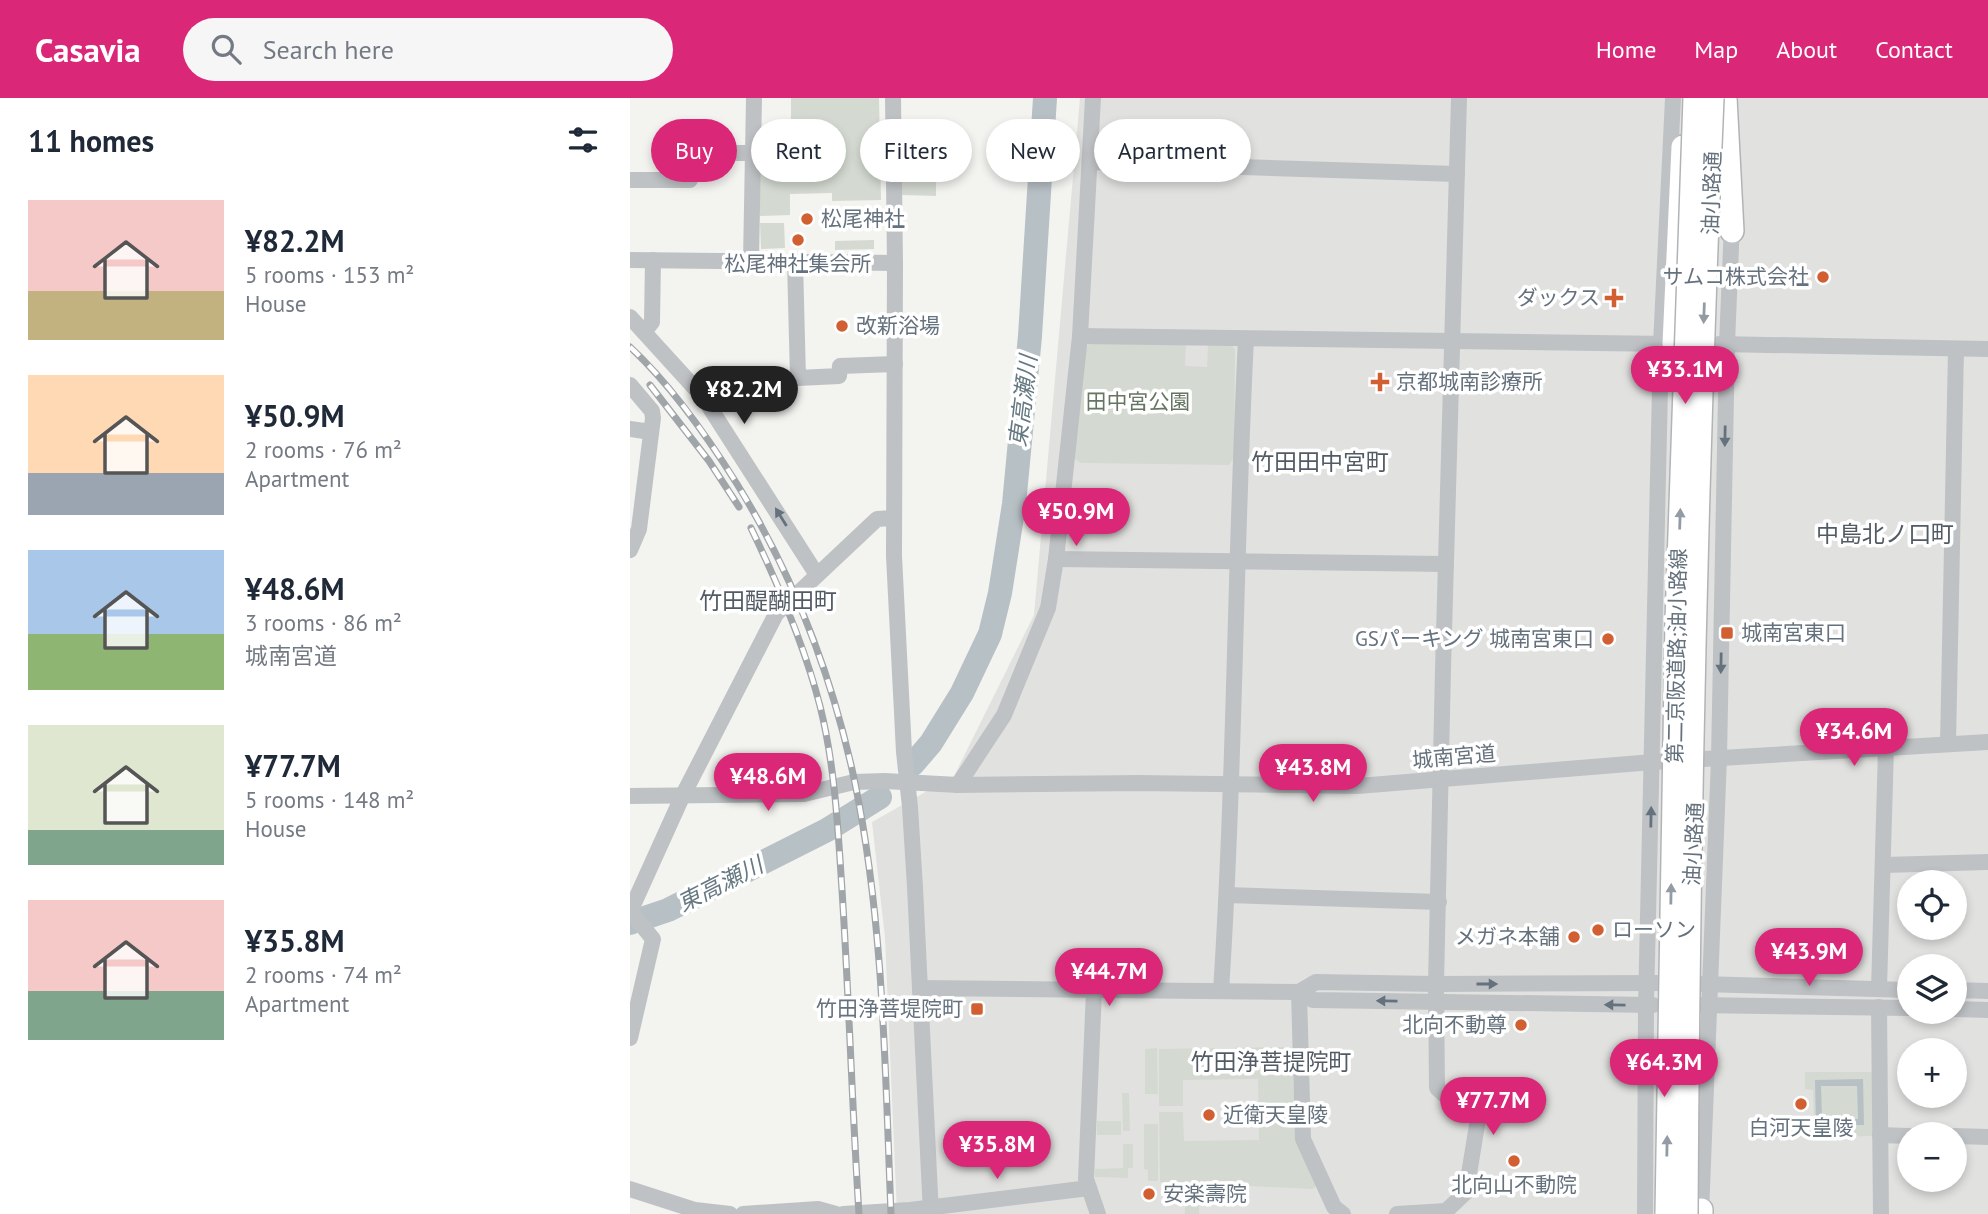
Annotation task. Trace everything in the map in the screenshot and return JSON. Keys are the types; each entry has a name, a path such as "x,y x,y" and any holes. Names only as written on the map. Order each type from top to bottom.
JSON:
{"highway":[{"name":"第二京阪道路;油小路線","path":"1686,1214 1690,801 1712,98"},
{"path":"1725,98 1732,231"},
{"name":"第二京阪道路;油小路線","path":"1667,1214 1684,100"},
{"path":"1668,344 1684,100"}],"street":[{"path":"754,98 754,119"},
{"path":"893,98 894,518 906,783 911,807 931,1210"},
{"path":"958,785 1004,715 1048,608 1056,559 1080,336 1093,98"},
{"path":"1397,1214 1446,1211 1466,1192 1479,1113 1470,1102 1448,1098 1437,1088 1436,984 1459,98"},
{"name":"油小路通","path":"1701,1214 1718,758 1727,344 1737,98"},
{"path":"630,180 690,180 691,153 751,153"},
{"path":"1090,162 1457,174"},
{"path":"751,261 752,182"},
{"path":"630,260 895,263"},
{"path":"644,331 652,322 653,260"},
{"path":"795,262 798,378 839,376 840,366 895,364"},
{"path":"630,317 703,397 817,575"},
{"path":"1080,336 1988,349"},
{"path":"1221,991 1227,895 1246,339"},
{"name":"油小路通","path":"1644,1214 1646,1005 1659,463 1668,344"},
{"path":"1948,744 1956,349"},
{"path":"630,385 652,411 639,529 630,550"},
{"path":"630,429 651,432"},
{"path":"630,1038 653,939 631,912 682,797 776,614 877,519 894,518"},
{"path":"1056,559 1446,564"},
{"name":"城南宮道","path":"630,796 804,794 855,782 885,781 958,785 1358,786 1653,762 1988,742"},
{"path":"1879,989 1886,748"},
{"path":"1884,865 1988,862"},
{"path":"1227,895 1438,902"},
{"path":"1299,992 1316,982 1647,983 1897,989"},
{"path":"920,988 1299,992 1313,1000 1897,1007"},
{"path":"1094,990 1086,1179 1098,1214"},
{"path":"1967,990 1988,991"},
{"path":"1299,992 1303,1139 1334,1207 1343,1214"},
{"path":"1879,1007 1881,1214"},
{"path":"1967,1009 1988,1010"},
{"path":"1880,1135 1897,1136"},
{"path":"1967,1136 1988,1137"},
{"path":"843,1214 931,1210 1089,1188"},
{"path":"630,1189 695,1210 730,1214"},
{"path":"651,1214 658,1198"},
{"path":"743,1214 818,1209 836,1214"}],"shaded area":[{"path":"1080,98 1988,98 1988,1214 897,1214 885,938 872,822 954,776 1034,615 1073,182 1080,182"},
{"path":"1863,1079 1864,1125 1816,1126 1815,1080","holes":["1821,1086 1857,1086 1858,1119 1822,1119"]}],"green space":[{"path":"791,98 879,98 879,119 860,119 860,182 881,182 881,200 832,201 832,193 790,194 790,215 760,216 759,182 846,182 846,119 791,119"},
{"path":"902,182 936,182 936,196 902,195"},
{"path":"760,223 784,223 785,248 761,249"},
{"path":"874,240 874,249 835,250 835,241"},
{"name":"田中宮公園","path":"1091,342 1186,343 1185,366 1207,367 1208,344 1232,344 1235,350 1234,457 1229,465 1081,463 1073,458 1083,350"},
{"path":"1291,1047 1296,1137 1317,1185 1313,1189 1160,1182 1159,1112 1183,1112 1184,1141 1259,1140 1258,1079 1183,1080 1183,1106 1159,1106 1159,1049"},
{"path":"1157,1048 1158,1094 1145,1094 1145,1049"},
{"path":"1805,1072 1872,1072 1872,1136 1807,1138 1806,1120 1814,1119 1813,1090 1805,1089"},
{"path":"1122,1093 1129,1093 1130,1131 1123,1131"},
{"path":"1097,1121 1121,1121 1121,1135 1097,1135"},
{"path":"1144,1124 1158,1124 1158,1181 1148,1181 1148,1170 1144,1169"},
{"path":"1123,1144 1133,1144 1133,1168 1128,1168 1128,1178 1095,1177 1095,1169 1123,1168"},
{"path":"1185,1197 1199,1197 1199,1214 1185,1214"}],"waterway":[{"name":"東高瀬川","path":"913,764 931,743 962,693 990,634 1000,593 1014,504 1030,336 1045,98"},
{"name":"東高瀬川","path":"630,923 668,910 827,830 880,797"}],"railway":[{"path":"630,347 688,412 737,484 793,591 809,628 835,705 865,836 878,943 891,1214"},
{"path":"650,385 709,461 739,507"},
{"path":"751,528 799,638 820,706 829,751 841,867 859,1214"}],"place":[{"name":"松尾神社","path":"807,219"},
{"name":"松尾神社集会所","path":"798,240"},
{"name":"サムコ株式会社","path":"1823,277"},
{"name":"ダックス","path":"1614,298"},
{"name":"改新浴場","path":"842,326"},
{"name":"京都城南診療所","path":"1380,382"},
{"name":"城南宮東口","path":"1727,633"},
{"name":"GSパーキング 城南宮東口","path":"1608,639"},
{"name":"ローソン","path":"1598,930"},
{"name":"メガネ本舗","path":"1574,937"},
{"name":"竹田浄菩堤院町","path":"977,1009"},
{"name":"北向不動尊","path":"1521,1025"},
{"name":"白河天皇陵","path":"1801,1104"},
{"name":"近衛天皇陵","path":"1209,1115"},
{"name":"北向山不動院","path":"1514,1161"},
{"name":"安楽壽院","path":"1149,1194"}],"district":[{"name":"竹田田中宮町","path":"1320,462"},
{"name":"中島北ノ口町","path":"1885,534"},
{"name":"竹田醍醐田町","path":"768,601"},
{"name":"竹田浄菩提院町","path":"1271,1062"}]}
